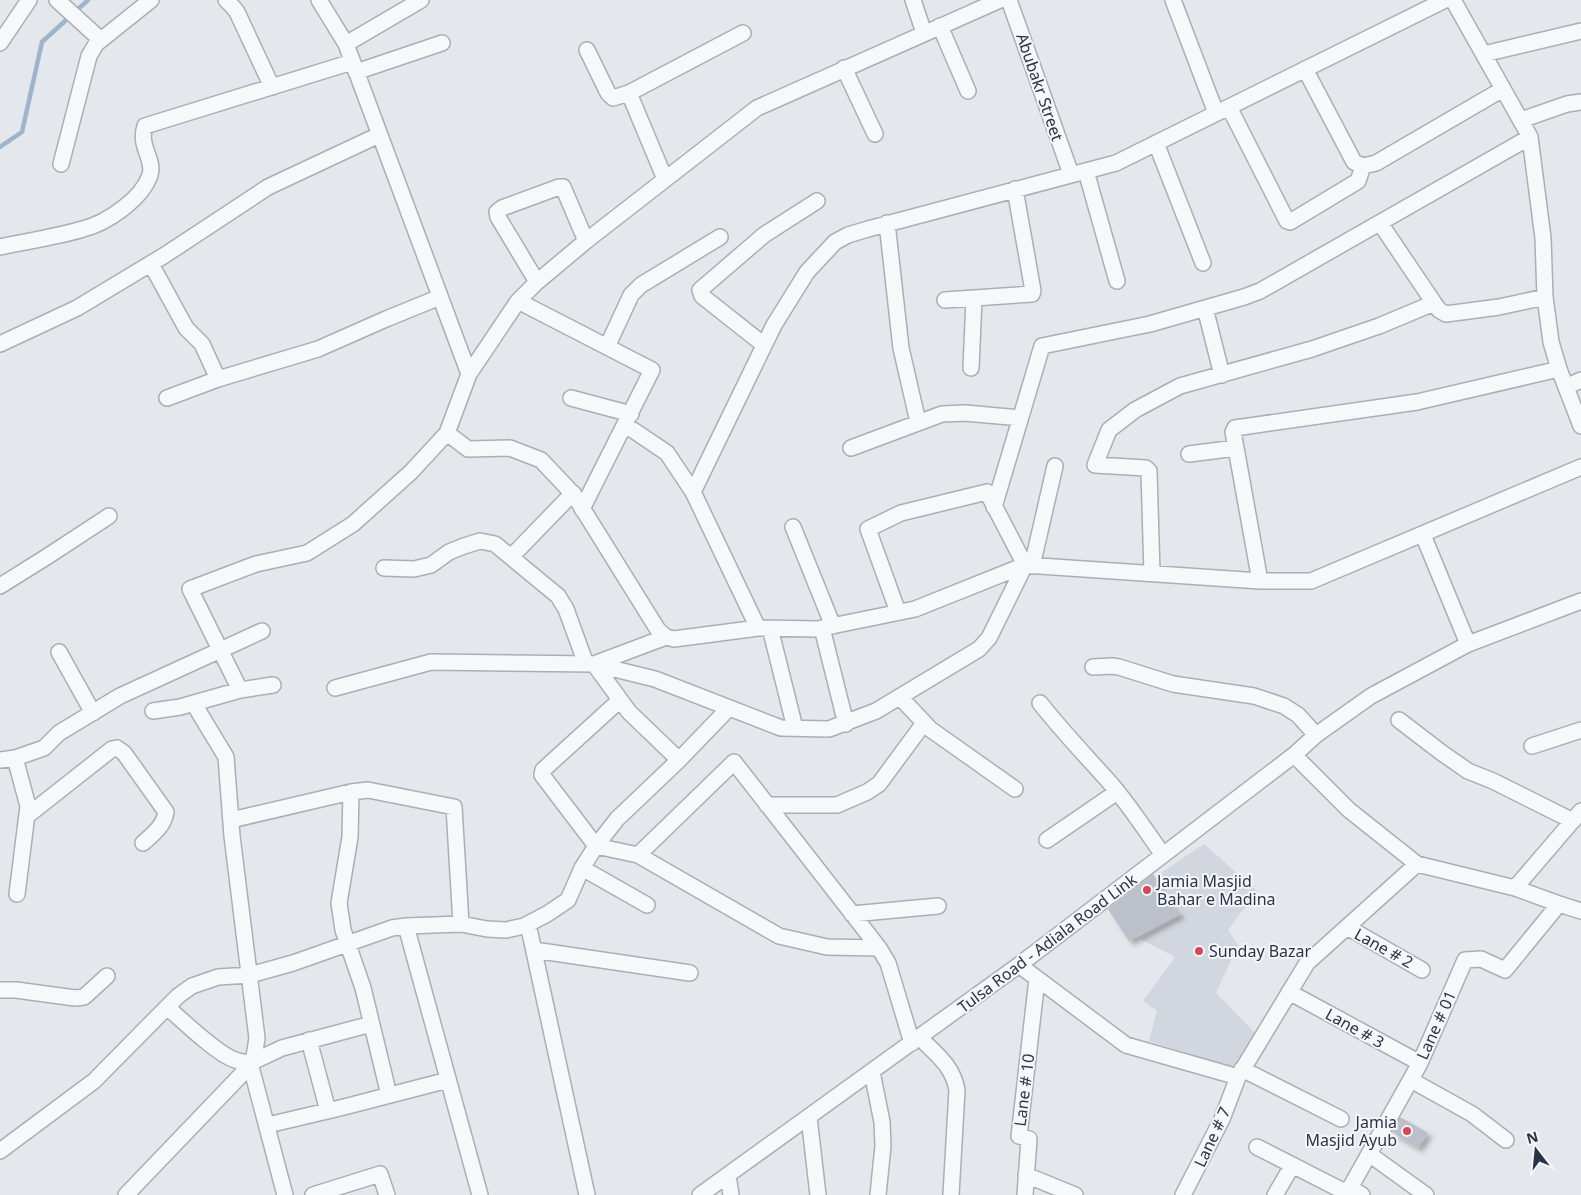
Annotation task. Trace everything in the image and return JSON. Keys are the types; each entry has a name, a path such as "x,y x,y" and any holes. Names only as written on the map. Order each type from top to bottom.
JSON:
{"street":[{"path":"0,44 29,0"},
{"path":"57,0 101,40"},
{"path":"61,164 89,56 96,44 151,0"},
{"path":"226,0 237,12 272,87"},
{"path":"319,0 346,44 469,374"},
{"path":"913,0 924,33"},
{"path":"240,690 190,589 256,564 307,553 353,524 411,472 447,433 469,374 518,300 586,241 757,108 1000,0"},
{"name":"Abubakr Street","path":"1009,0 1071,174"},
{"path":"1173,0 1222,110 1287,221 1290,222 1358,181 1363,166"},
{"path":"693,492 774,325 807,272 835,242 848,235 887,223 1116,163 1444,0"},
{"path":"1453,0 1530,137 1544,238 1545,297 1551,342 1559,369 1581,426"},
{"path":"346,44 414,2"},
{"path":"940,26 968,91"},
{"path":"1484,54 1581,31"},
{"path":"587,50 608,93 613,98 629,93 743,33"},
{"path":"0,247 85,229 127,206 140,192 152,169 142,136 145,126 272,87 354,67 442,42"},
{"path":"844,68 875,134"},
{"path":"1305,69 1354,162 1363,166 1376,163 1503,89"},
{"path":"629,93 665,179"},
{"path":"1521,120 1568,104 1581,102"},
{"path":"0,344 77,308 208,228 268,187 379,135"},
{"path":"994,507 1042,346 1150,324 1260,292 1530,137"},
{"path":"1156,143 1203,263"},
{"path":"1086,170 1117,281"},
{"path":"537,282 498,217 497,212 502,208 562,187 586,241"},
{"path":"945,300 1029,295 1033,291 1015,189"},
{"path":"764,345 702,296 700,290 764,235 817,201"},
{"path":"887,223 901,348 918,422"},
{"path":"1380,223 1439,310 1446,314 1498,307 1545,297"},
{"path":"608,347 631,295 641,285 720,237"},
{"path":"151,264 186,328 202,344 218,379"},
{"path":"167,398 218,379 318,349 440,297"},
{"path":"971,368 974,299"},
{"path":"518,300 652,370 582,509"},
{"path":"1152,574 1149,471 1146,468 1095,465 1109,430 1136,410 1180,386 1312,349 1379,326 1434,303"},
{"path":"1205,308 1222,375"},
{"path":"1260,581 1233,432 1237,427 1417,402 1559,369"},
{"path":"1566,386 1581,380"},
{"path":"571,398 627,420 633,430 667,453 693,492 764,628 795,728"},
{"path":"851,448 942,414 965,413 1020,418"},
{"path":"447,433 468,449 510,448 540,460 572,494 658,630 666,637 674,639 764,628 817,629 915,609 1029,566 1260,581 1312,581 1581,467"},
{"path":"1189,454 1236,448"},
{"path":"336,688 431,662 590,664 655,679 781,728 829,729 846,724 876,711 900,697 979,649 988,638 1029,566 1055,466"},
{"path":"898,612 868,529 901,513 987,492 1029,566"},
{"path":"511,557 572,494"},
{"path":"2,581 109,516"},
{"path":"793,527 827,627 846,724"},
{"path":"1422,535 1468,644"},
{"path":"384,568 414,569 432,565 449,552 480,541 495,544 558,596 566,609 590,664 630,712 679,760"},
{"name":"Tulsa Road - Adiala Road Link","path":"700,1195 1019,965 1294,755 1316,735 1371,696 1468,644 1581,601"},
{"path":"17,894 28,806 8,759 44,748 59,733 120,696 262,631"},
{"path":"590,664 666,637"},
{"path":"59,652 92,713"},
{"path":"1093,667 1112,666 1172,684 1254,696 1284,706 1298,715 1316,735"},
{"path":"153,711 180,707 240,690 273,685"},
{"path":"900,697 930,729 1015,789"},
{"path":"620,700 543,770 542,775 596,846 638,855 778,936 827,947 879,948"},
{"path":"1040,704 1118,792 1163,855"},
{"path":"0,1151 94,1082 178,996 192,986 218,976 250,975 293,963 392,928 462,924 487,929 506,930 528,924 547,914 568,900 582,868 617,819 679,760 729,708"},
{"path":"126,1195 241,1075 254,1056 257,1038 231,820 226,757 196,709"},
{"path":"1399,720 1442,754 1468,771 1577,816 1515,888"},
{"path":"767,805 837,804 867,792 879,784 924,723"},
{"path":"1532,746 1581,730"},
{"path":"26,816 112,748 117,748 124,753 166,812 165,819 159,828 143,843"},
{"path":"1294,755 1349,810 1416,864 1515,888 1581,911"},
{"path":"638,855 734,762 879,948 888,963 916,1040 951,1070 956,1090 951,1195"},
{"path":"231,820 351,792 368,790 454,807 462,924"},
{"path":"351,792 350,837 339,903 343,930 362,988 389,1095"},
{"path":"1047,840 1118,792"},
{"name":"Lane # 7","path":"1184,1195 1222,1119 1240,1073 1307,963 1416,864"},
{"path":"582,868 647,905"},
{"name":"Lane # 01","path":"1357,1190 1369,1154 1420,1064 1464,960 1481,959 1505,970 1559,904"},
{"path":"852,914 938,906"},
{"path":"528,924 587,1195"},
{"path":"406,926 480,1195"},
{"name":"Lane # 2","path":"1347,927 1422,970"},
{"path":"534,950 690,973"},
{"path":"1019,965 1126,1045 1240,1073 1341,1119"},
{"path":"0,990 16,990 75,998 84,997 107,976"},
{"name":"Lane # 10","path":"1025,1195 1029,1139 1019,1136 1037,979"},
{"name":"Lane # 3","path":"1289,992 1420,1064"},
{"path":"167,1007 230,1058 250,1063 282,1048 371,1024"},
{"path":"309,1040 328,1111"},
{"path":"250,1063 268,1124 285,1195"},
{"path":"872,1072 882,1122 883,1146 878,1195"},
{"path":"268,1124 328,1111 448,1080"},
{"path":"1411,1080 1472,1114 1506,1140"},
{"path":"809,1117 818,1195"},
{"path":"1257,1147 1345,1192 1357,1190"},
{"path":"1369,1154 1426,1195"},
{"path":"1275,1195 1292,1166"},
{"path":"313,1195 380,1174 387,1195"},
{"path":"728,1174 731,1195"},
{"path":"1026,1175 1075,1195"}],"shaded area":[{"name":"Sunday Bazar","path":"1204,844 1257,891 1228,930 1238,945 1216,993 1256,1034 1235,1068 1149,1041 1157,1011 1143,1001 1175,957 1140,939 1184,914 1158,875"}],"building":[{"name":"Jamia Masjid Bahar e Madina","path":"1153,874 1180,914 1129,941 1108,909"},
{"name":"Jamia Masjid Ayub","path":"1400,1117 1428,1133 1418,1148 1392,1132"}],"waterway":[{"path":"0,147 22,132 42,42 88,0"}],"place":[{"name":"Jamia Masjid Bahar e Madina","path":"1147,890"},
{"name":"Sunday Bazar","path":"1199,951"},
{"name":"Jamia Masjid Ayub","path":"1407,1131"}]}
